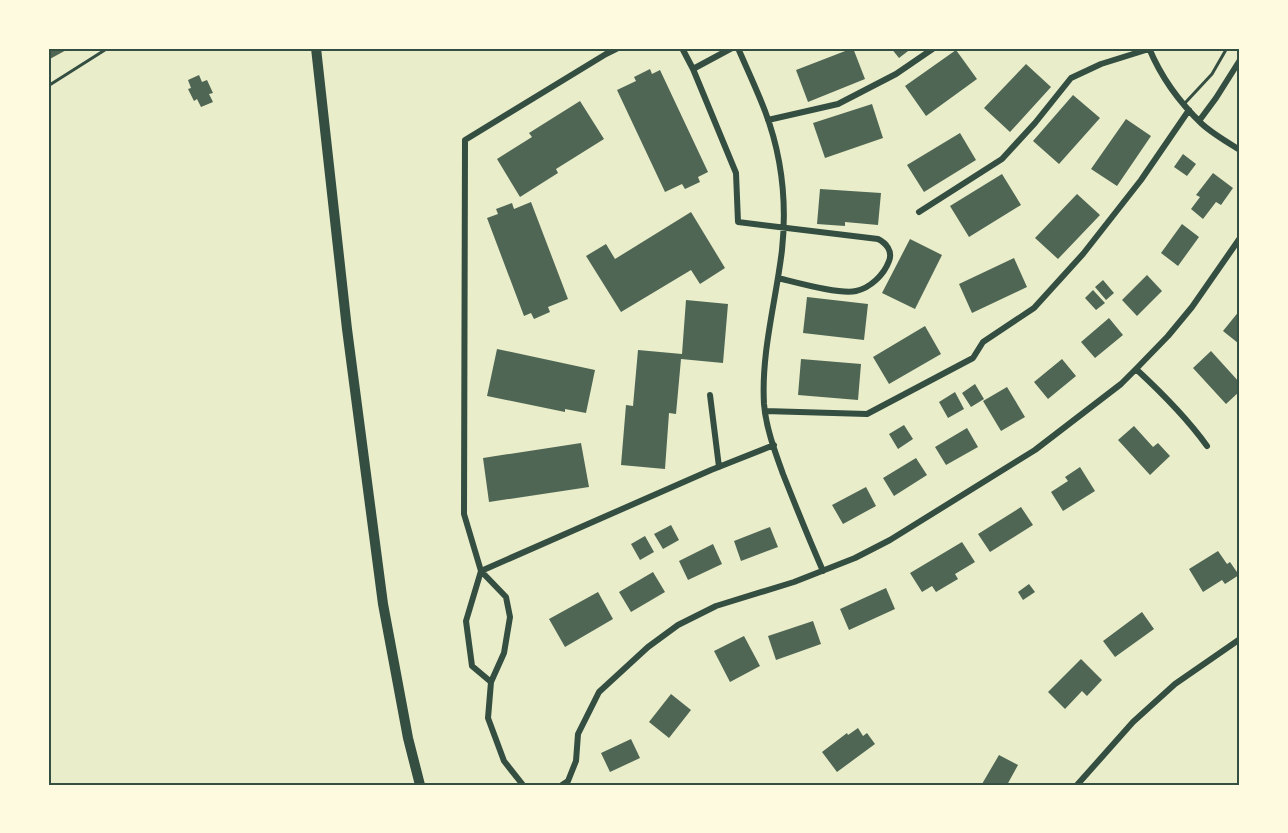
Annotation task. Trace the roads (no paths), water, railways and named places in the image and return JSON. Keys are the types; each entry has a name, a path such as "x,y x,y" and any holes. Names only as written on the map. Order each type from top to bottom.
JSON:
{"main road":[{"path":"307,48 319,72"},
{"path":"316,48 347,329 383,604 408,738 420,785"}],"street":[{"path":"523,785 504,761 488,718 490,682 504,653 510,617 506,597 481,571 464,514 465,140 618,48"},
{"path":"682,48 736,173 738,222 878,239 890,250 890,259 884,272 867,287 855,292 778,278"},
{"path":"693,69 732,48"},
{"path":"738,48 768,120 783,180 782,249 765,365 766,421 798,513 823,571"},
{"path":"768,120 838,104 896,74 934,48"},
{"path":"919,212 1002,159 1071,78 1101,64 1149,48 1164,80 1186,107 1209,130 1240,150"},
{"path":"1199,121 1240,60"},
{"path":"765,411 867,414 973,358 983,342 1034,308 1083,254 1142,180 1186,107"},
{"path":"562,785 568,781 576,761 578,734 599,692 648,647 678,625 716,606 794,582 855,558 890,540 1035,450 1121,384 1168,336 1192,307 1240,238"},
{"path":"1136,369 1157,388 1207,446"},
{"path":"710,395 718,467"},
{"path":"490,682 472,666 466,621 481,571 718,467 774,445"},
{"path":"1077,785 1133,722 1175,684 1240,639"}],"lane":[{"path":"48,86 108,48"},
{"path":"1186,107 1212,74 1227,48"}]}
